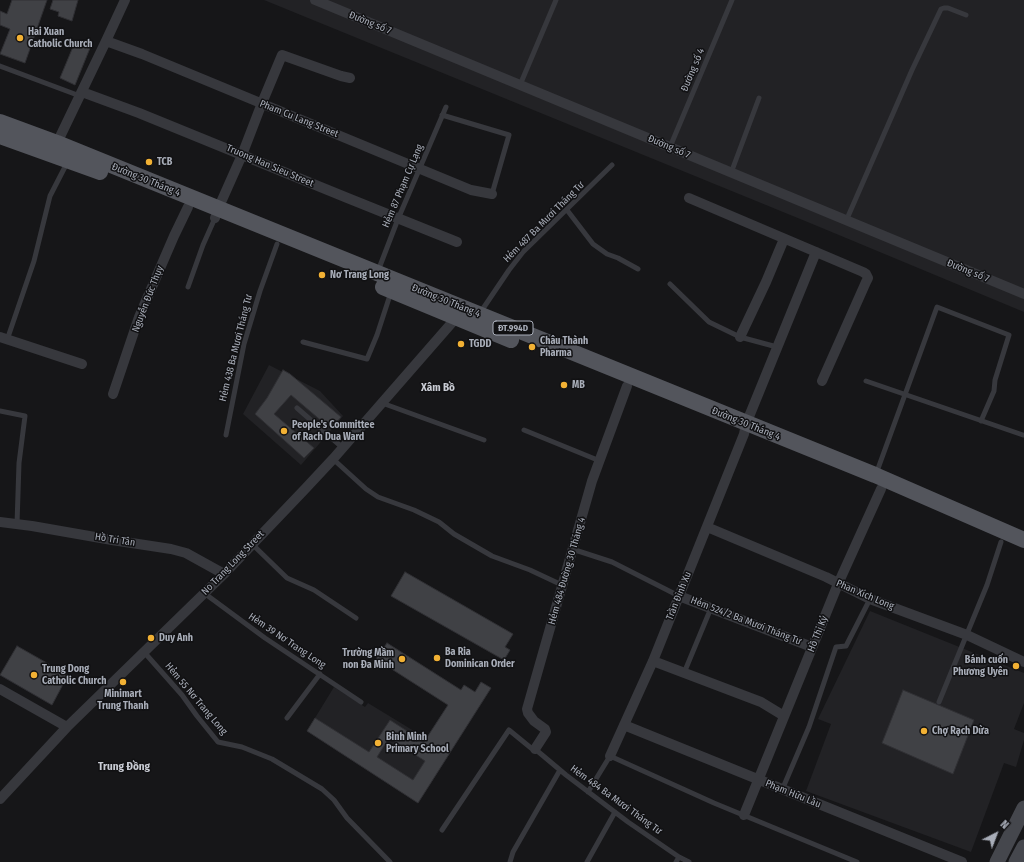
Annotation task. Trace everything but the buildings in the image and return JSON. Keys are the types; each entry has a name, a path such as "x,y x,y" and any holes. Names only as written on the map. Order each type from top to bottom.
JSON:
{"main road":[{"name":"Đường 30 Tháng 4","path":"0,122 57,143 217,213 377,273 477,320 1024,540"},
{"name":"Đường 30 Tháng 4","path":"0,136 96,170 188,207 217,213 278,244 391,291 458,312"},
{"name":"Đường 30 Tháng 4","path":"477,320 627,386 745,429"},
{"name":"Đường 30 Tháng 4","path":"878,482 1024,552"},
{"path":"997,862 1024,808"},
{"path":"1016,862 1024,847"}],"street":[{"path":"57,143 82,94 125,0"},
{"name":"Đường số 7","path":"315,0 1024,294"},
{"name":"Pham Cu Lang Street","path":"106,41 142,54 471,190 492,194"},
{"path":"217,213 282,55 350,78"},
{"name":"Truong Han Sieu Street","path":"82,94 146,116 457,242"},
{"path":"689,198 863,272 868,278 822,381"},
{"name":"Nguyễn Đức Thụy","path":"114,394 139,317 188,207"},
{"path":"740,337 784,239"},
{"name":"Trần Đình Xu","path":"610,756 653,661 816,252"},
{"name":"No Trang Long Street","path":"0,799 67,727 224,574 333,459 458,312"},
{"path":"3,339 82,364"},
{"name":"Hẻm 484 Đường 30 Tháng 4","path":"535,749 546,732 545,729 534,721 527,709 572,549 600,460 627,386"},
{"name":"Hồ Thị Kỷ","path":"744,815 878,482"},
{"name":"Hồ Tri Tân","path":"0,522 171,549 186,553 224,574"},
{"name":"Phan Xích Long","path":"707,527 826,577 870,599 967,635 1024,662"},
{"name":"Hẻm 524/2 Ba Mươi Tháng Tư","path":"679,596 812,647"},
{"path":"653,661 761,702 784,716"},
{"path":"0,689 67,727"},
{"name":"Phạm Hữu Lầu","path":"624,725 962,862"}],"lane":[{"path":"520,85 556,0"},
{"name":"Đường số 4","path":"670,147 732,0"},
{"path":"846,221 912,70 941,9 948,8 966,15"},
{"path":"0,66 82,94"},
{"path":"731,173 759,98"},
{"name":"Hẻm 87 Phạm Cự Lạng","path":"377,273 398,219 446,107"},
{"path":"442,115 509,135 492,194"},
{"path":"3,339 34,261 50,196 68,160"},
{"name":"Hẻm 487 Ba Mươi Tháng Tư","path":"477,320 508,270 523,252 612,165"},
{"path":"567,210 593,244 607,254 618,258 638,270"},
{"path":"188,287 217,213"},
{"name":"Hẻm 438 Ba Mươi Tháng Tư","path":"226,435 244,344 260,291 278,244"},
{"path":"670,284 709,322 740,337 777,347"},
{"path":"303,342 367,360 377,335 391,291"},
{"path":"878,482 905,395 937,307 1009,335 994,380 994,391 981,421"},
{"path":"866,381 1023,435"},
{"path":"382,403 484,440"},
{"path":"297,408 343,448"},
{"path":"0,411 25,416 19,463 16,524"},
{"path":"524,430 600,460"},
{"path":"333,459 366,490 378,497 414,510 439,522 454,534 492,556 530,570 562,585"},
{"path":"939,702 987,585 1001,542"},
{"path":"252,544 287,578 314,590 356,618"},
{"path":"572,549 612,562 679,596"},
{"name":"Hẻm 39 Nơ Trang Long","path":"204,593 265,638 361,702"},
{"path":"782,790 809,727 836,647 846,646 870,599"},
{"path":"684,673 711,608"},
{"name":"Hẻm 55 Nơ Trang Long","path":"144,652 182,695 218,742 242,747 272,759 322,789 334,800 347,818 390,862"},
{"path":"286,718 320,674"},
{"name":"Hẻm 484 Ba Mươi Tháng Tư","path":"442,830 509,730 615,812 679,857 689,862"},
{"path":"588,792 610,756 744,815 857,862"},
{"path":"510,862 513,852 560,770"},
{"path":"587,862 615,812"},
{"path":"676,862 679,857"}],"shaded area":[{"path":"264,0 1024,0 1024,312 810,223"},
{"path":"269,365 320,391 343,416 301,465 243,414"},
{"name":"Chợ Rạch Dừa","path":"870,611 1024,673 1024,703 1014,729 1024,733 1024,740 1016,767 1004,763 971,852 806,791 831,724 818,719"},
{"name":"Binh Minh Primary School","path":"334,687 365,707 368,703 450,753 418,803 307,731"}],"place":[{"name":"Hai Xuan Catholic Church","path":"20,38"},
{"name":"TCB","path":"149,162"},
{"name":"Nơ Trang Long","path":"322,275"},
{"name":"TGDD","path":"461,344"},
{"name":"Châu Thành Pharma","path":"532,347"},
{"name":"MB","path":"564,385"},
{"name":"People's Committee of Rach Dua Ward","path":"284,431"},
{"name":"Duy Anh","path":"151,638"},
{"name":"Ba Ria Dominican Order","path":"437,658"},
{"name":"Trường Mầm non Đa Minh","path":"402,659"},
{"name":"Bánh cuốn Phương Uyên","path":"1016,666"},
{"name":"Trung Dong Catholic Church","path":"34,675"},
{"name":"Minimart Trung Thanh","path":"123,682"},
{"name":"Chợ Rạch Dừa","path":"924,731"},
{"name":"Binh Minh Primary School","path":"378,743"}],"district":[{"name":"Xâm Bồ","path":"438,388"},
{"name":"Trung Đồng","path":"124,767"}]}
